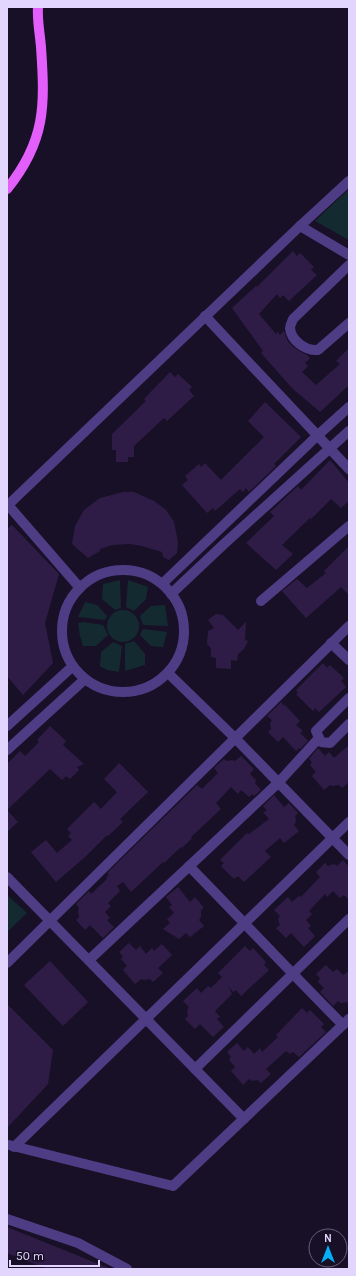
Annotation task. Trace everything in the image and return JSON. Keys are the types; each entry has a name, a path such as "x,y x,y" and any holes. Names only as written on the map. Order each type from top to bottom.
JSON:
{"main road":[{"path":"7,189 20,173 30,154 42,116 43,93 38,7"}],"street":[{"path":"80,588 8,506 205,316 349,181"},
{"path":"300,226 349,255"},
{"path":"349,265 293,319 290,327 292,335 299,344 310,351 318,350 349,323"},
{"path":"205,316 349,469"},
{"path":"163,583 349,407"},
{"path":"171,594 349,431"},
{"path":"261,601 349,526"},
{"path":"213,535 224,544"},
{"path":"119,570 137,572 163,583 177,602 183,616 185,631 183,646 177,661 168,673 154,684 137,691 119,692 101,688 85,679 72,666 66,653 62,638 62,624 66,609 73,596 85,583 101,574 119,570"},
{"path":"7,963 349,626"},
{"path":"331,644 349,660"},
{"path":"7,726 72,666"},
{"path":"168,673 235,738 349,855"},
{"path":"7,750 85,679"},
{"path":"349,698 316,731 321,742 330,743 349,724"},
{"path":"89,960 278,783 320,738"},
{"path":"10,1146 146,1019 349,822"},
{"path":"10,1146 173,1186 346,1022 292,974 189,866"},
{"path":"7,877 244,1119"},
{"path":"195,1069 349,919"},
{"path":"7,1219 78,1243 127,1269"}],"green space":[{"path":"349,189 349,240 315,221"},
{"path":"120,580 121,608 115,610 102,599 103,584"},
{"path":"128,580 148,587 146,599 134,611 126,607"},
{"path":"85,602 97,605 107,616 105,620 78,617"},
{"path":"165,605 168,626 143,625 140,616 151,606"},
{"path":"123,610 134,615 139,626 134,637 123,642 112,637 107,626 112,615"},
{"path":"84,622 103,625 108,635 96,646 83,646 78,623"},
{"path":"143,629 167,632 163,647 151,646 140,635"},
{"path":"134,641 145,654 145,665 125,671 125,644"},
{"path":"113,642 122,646 119,672 107,670 100,666 101,652"},
{"path":"7,895 27,913 7,932"}],"building":[{"path":"293,251 297,256 300,253 314,267 311,270 317,275 289,301 283,295 280,298 277,294 259,314 276,334 278,332 280,335 284,331 287,340 292,346 310,358 305,363 308,366 302,372 316,385 340,364 336,361 349,348 349,385 320,412 292,388 261,353 263,351 232,308 256,286 257,287"},
{"path":"170,372 175,377 178,374 192,387 189,390 194,396 167,421 164,418 134,446 134,457 128,457 128,462 116,462 116,450 112,450 112,434 146,401 144,399"},
{"path":"265,402 301,437 274,464 276,466 249,492 246,488 243,492 240,489 215,511 213,508 207,513 182,485 188,480 185,476 199,464 201,467 205,463 221,480 264,437 248,421"},
{"path":"330,460 349,483 349,501 341,508 331,499 311,519 310,518 282,545 293,554 276,570 246,543 274,516 270,512 298,486 301,490"},
{"path":"123,492 134,492 154,501 166,510 174,522 178,542 177,553 169,560 163,557 162,552 130,544 112,545 100,549 100,551 88,558 72,544 75,526 84,510 100,498"},
{"path":"12,525 59,574 45,623 53,663 23,695 7,676 7,529"},
{"path":"349,546 349,595 341,587 306,618 282,591 297,579 307,588 326,573 324,571"},
{"path":"216,614 223,615 238,630 246,622 245,640 248,641 244,649 238,654 237,661 231,660 231,669 216,668 216,658 211,657 211,648 207,644 208,631 214,628 208,620"},
{"path":"323,663 327,668 330,665 344,678 341,681 346,687 319,712 315,708 313,711 296,694 298,693 296,690"},
{"path":"281,702 300,721 296,725 303,731 300,733 308,741 296,751 283,737 278,742 268,732 271,729 270,723 272,720 267,716"},
{"path":"50,726 66,741 63,745 84,764 77,767 79,770 70,779 66,776 62,780 50,769 7,810 7,764 20,751 25,756 39,742 37,740"},
{"path":"349,745 349,782 342,788 339,785 330,785 324,790 312,776 316,772 310,765 312,762 309,759 318,748 325,756 329,752 334,758"},
{"path":"241,756 254,769 250,774 256,780 255,783 261,790 254,796 252,794 249,797 241,790 238,794 231,787 216,803 221,809 191,837 192,838 182,848 181,847 164,863 163,862 131,892 123,882 117,886 120,891 108,903 111,906 105,912 110,918 107,920 114,927 103,938 90,925 85,930 76,920 79,917 79,908 76,904 89,891 91,894 107,879 106,878 109,875 107,873 197,785 202,789 218,773 214,768 224,759 226,761 235,761"},
{"path":"119,763 148,792 120,819 123,822 56,882 31,852 46,840 57,853 72,840 68,836 71,833 67,829 94,802 101,809 117,792 104,779"},
{"path":"274,795 284,807 289,803 298,813 295,816 296,822 294,825 299,831 284,843 280,838 265,851 271,857 244,882 238,876 234,879 221,866 224,863 220,860 247,833 249,834 269,819 263,812 267,811 263,806"},
{"path":"7,810 18,822 7,832"},
{"path":"343,860 349,867 349,900 344,895 340,898 333,891 327,897 325,894 309,911 312,914 306,920 311,926 308,928 315,936 304,947 291,933 286,938 276,928 280,925 278,919 280,916 274,910 288,897 292,902 299,896 301,897 320,877 316,872 325,863 328,866 334,864 337,866"},
{"path":"178,887 190,902 195,897 204,908 201,910 201,917 199,920 204,926 190,937 186,933 179,939 163,929 170,923 167,919 174,913 169,907 172,905 166,897"},
{"path":"129,943 136,950 140,946 146,954 152,948 154,951 162,944 172,955 158,968 163,973 153,982 150,979 141,979 135,984 123,970 127,966 121,959 123,956 119,952"},
{"path":"245,946 250,951 253,948 266,962 264,965 269,970 241,996 236,990 233,992 228,986 232,994 215,1011 220,1017 217,1019 224,1027 213,1037 200,1024 195,1029 185,1019 188,1016 187,1010 189,1007 183,1001 197,988 201,993 208,986 211,988 222,977 218,973"},
{"path":"50,961 88,1002 63,1026 24,985"},
{"path":"326,965 333,972 337,969 343,975 349,971 349,1002 341,1003 338,1001 333,1006 320,992 324,988 318,982 320,978 316,974"},
{"path":"7,1004 53,1050 48,1084 7,1128"},
{"path":"302,1008 307,1013 310,1010 324,1024 321,1027 326,1032 299,1057 293,1052 290,1054 286,1051 266,1069 271,1074 261,1083 258,1080 252,1081 249,1079 243,1085 231,1071 235,1067 229,1060 231,1057 227,1052 237,1043 244,1051 248,1047 254,1054 260,1048 262,1052 278,1037 276,1035"},
{"path":"7,1227 111,1269 47,1269 7,1253"}]}
